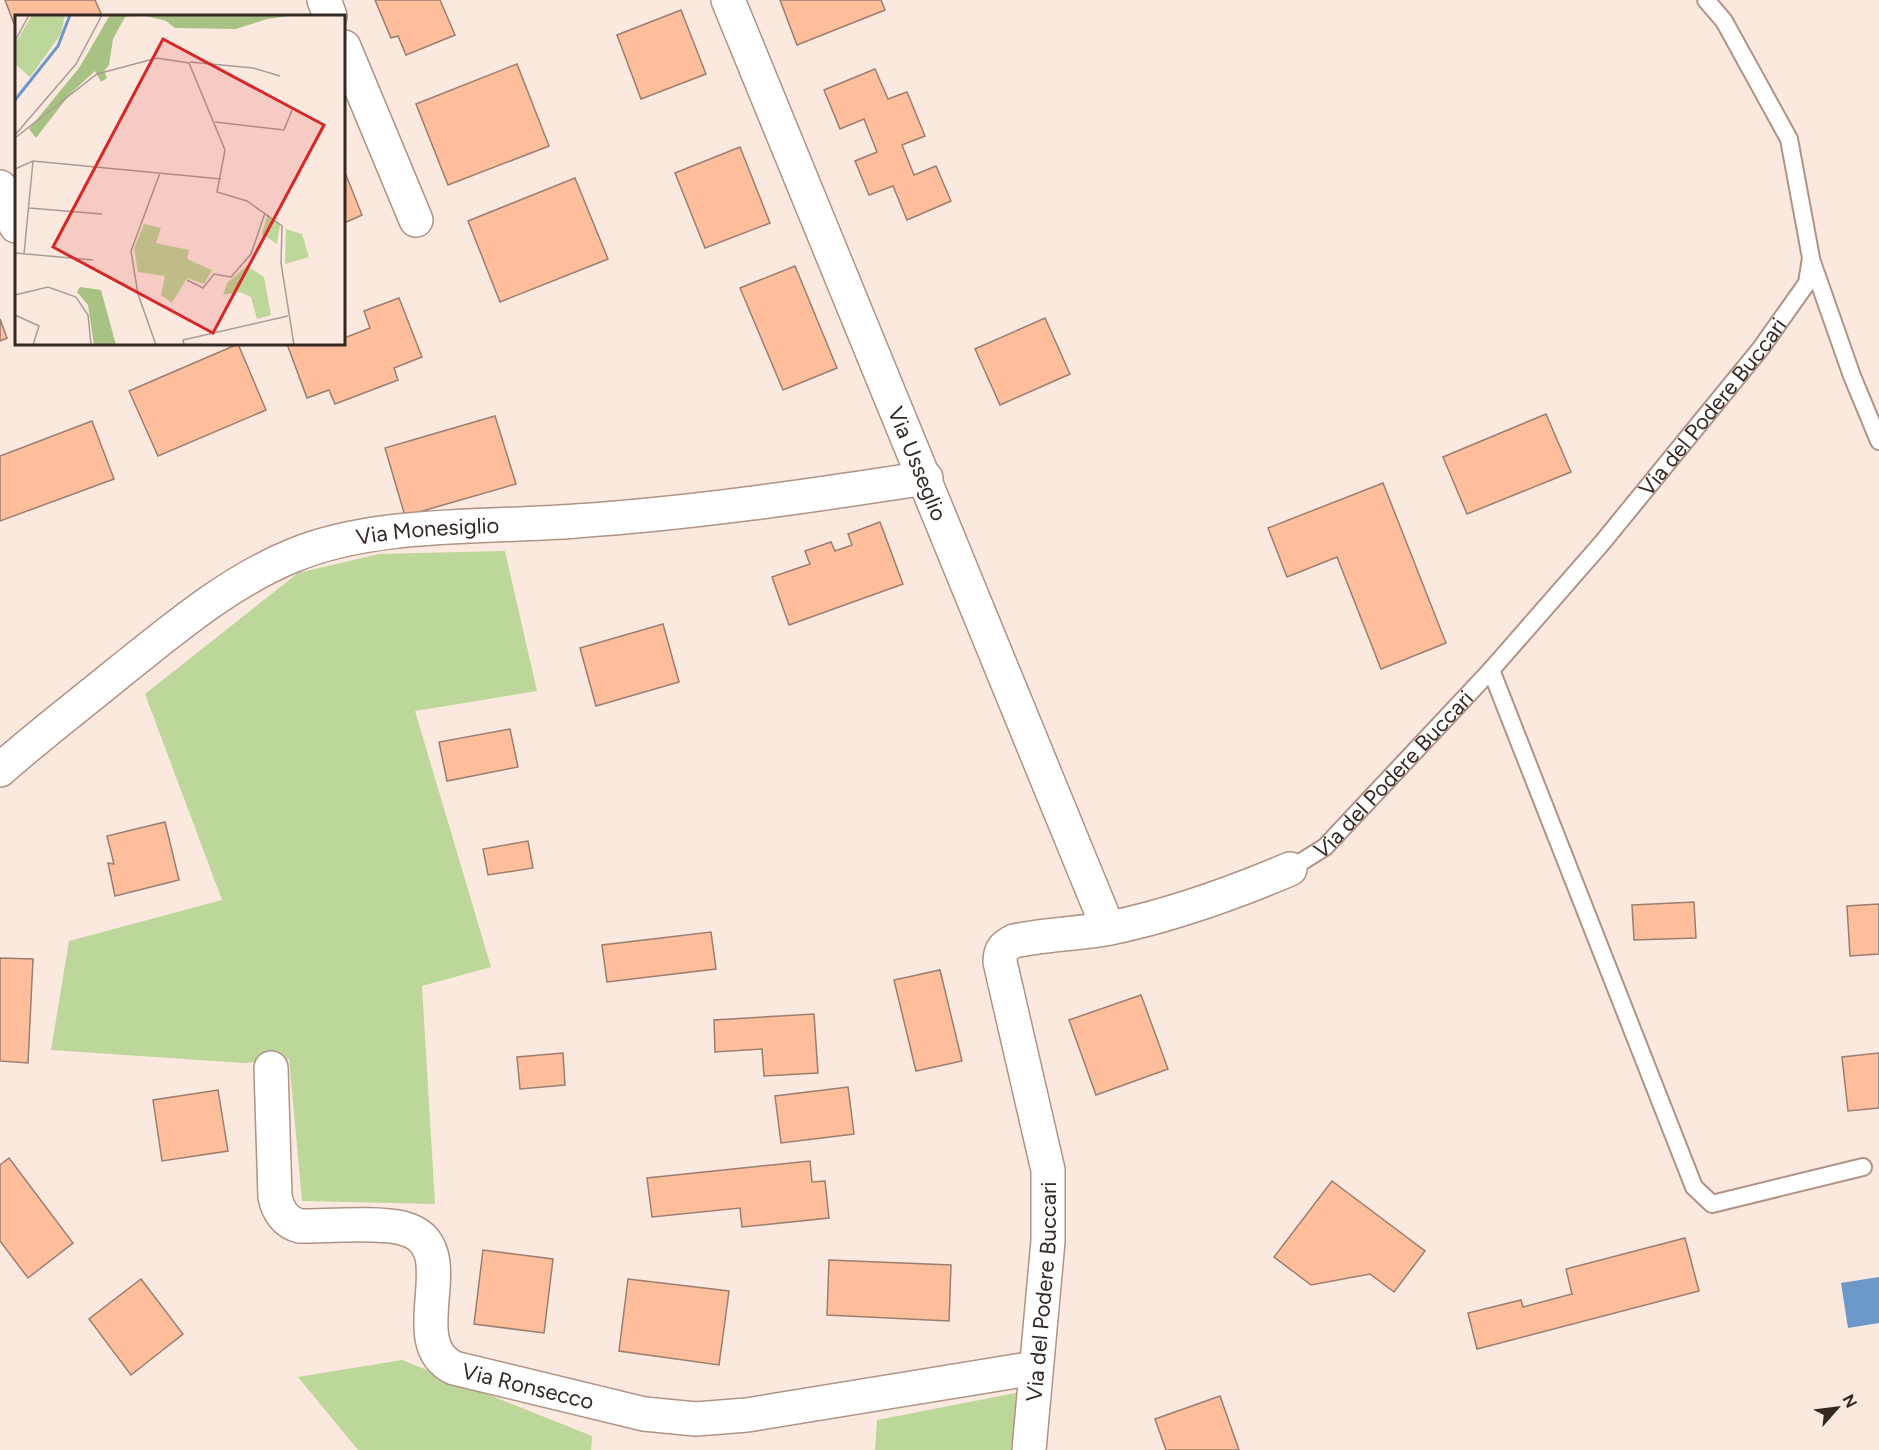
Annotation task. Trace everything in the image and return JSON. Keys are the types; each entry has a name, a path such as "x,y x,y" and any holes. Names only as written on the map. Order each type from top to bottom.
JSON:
{"street":[{"path":"324,0 330,15"},
{"name":"Via Usseglio","path":"728,0 926,478 1108,928"},
{"path":"345,50 416,219"},
{"path":"0,187 15,224"},
{"name":"Via Monesiglio","path":"0,770 172,630 268,568 316,548 354,538 455,526 574,521 758,504 926,478"},
{"name":"Via del Podere Buccari","path":"1029,1450 1048,1229 1048,1170 1000,962 1000,953 1003,947 1014,941 1108,928 1197,906 1290,869"},
{"name":"Via Ronsecco","path":"271,1068 275,1197 280,1212 287,1220 300,1226 399,1227 417,1235 428,1245 434,1268 431,1334 433,1346 441,1360 454,1368 644,1414 696,1419 747,1415 1035,1368"}],"lane":[{"name":"Via del Podere Buccari","path":"1290,869 1325,847 1491,670 1602,543 1761,348 1807,283 1811,258 1789,139 1724,21 1706,0"},
{"path":"1811,258 1852,376 1879,441"},
{"path":"1491,670 1694,1186 1712,1204 1863,1167"}],"green space":[{"path":"505,551 537,691 415,711 491,967 422,986 435,1204 302,1201 289,1059 244,1063 51,1050 69,941 222,900 145,694 298,573 379,554"},
{"path":"402,1360 592,1436 591,1450 358,1450 298,1377"},
{"path":"1021,1392 1013,1450 875,1450 877,1420"}],"water":[{"path":"1879,1277 1879,1323 1848,1328 1841,1283"}],"building":[{"path":"5,0 95,0 102,15 15,15 15,26"},
{"path":"375,0 440,0 455,35 406,55 398,36 391,38"},
{"path":"780,0 881,0 885,10 797,45"},
{"path":"681,10 706,74 641,99 617,35"},
{"path":"517,64 549,146 448,185 416,104"},
{"path":"875,69 888,99 907,92 925,136 902,145 914,175 936,166 951,201 907,220 893,186 869,195 855,161 877,152 864,119 840,129 824,90"},
{"path":"740,147 770,223 705,248 675,173"},
{"path":"345,172 362,215 345,223"},
{"path":"575,178 608,259 500,302 468,221"},
{"path":"795,266 837,368 783,390 740,288"},
{"path":"399,298 422,357 394,368 398,380 335,404 329,390 307,398 287,345 345,345 345,338 370,328 364,311"},
{"path":"1045,318 1070,374 1000,405 975,349"},
{"path":"0,319 7,338 0,341"},
{"path":"238,345 266,410 158,456 129,391"},
{"path":"1546,414 1571,472 1467,514 1443,457"},
{"path":"495,416 516,484 405,516 385,448"},
{"path":"92,421 114,479 0,521 0,456"},
{"path":"1383,483 1446,643 1381,669 1337,557 1287,577 1268,528"},
{"path":"880,522 903,584 789,625 772,577 810,564 805,551 831,542 835,551 852,545 848,534"},
{"path":"663,624 679,682 596,706 580,648"},
{"path":"510,729 518,767 447,781 439,742"},
{"path":"165,822 179,880 115,896 108,863 114,864 107,836"},
{"path":"528,841 533,868 488,875 483,849"},
{"path":"1694,902 1696,938 1634,940 1632,905"},
{"path":"1879,904 1879,954 1850,956 1847,906"},
{"path":"711,932 716,969 607,982 602,945"},
{"path":"0,958 33,959 28,1063 0,1061"},
{"path":"940,970 962,1061 916,1071 894,980"},
{"path":"1141,995 1168,1069 1096,1095 1069,1020"},
{"path":"814,1014 818,1073 764,1076 762,1049 715,1052 714,1020"},
{"path":"563,1053 565,1085 520,1089 517,1057"},
{"path":"1879,1053 1879,1108 1848,1111 1842,1057"},
{"path":"848,1087 854,1134 781,1143 775,1096"},
{"path":"218,1090 228,1151 162,1161 153,1100"},
{"path":"9,1158 73,1243 28,1278 0,1241 0,1165"},
{"path":"810,1161 812,1182 825,1181 829,1218 742,1227 740,1208 652,1217 647,1178"},
{"path":"1332,1181 1425,1251 1394,1292 1370,1274 1311,1285 1274,1257"},
{"path":"1685,1238 1699,1291 1477,1349 1468,1313 1521,1300 1523,1307 1572,1294 1566,1269"},
{"path":"483,1250 553,1259 544,1333 474,1324"},
{"path":"829,1260 951,1265 949,1321 827,1315"},
{"path":"141,1279 183,1334 131,1375 89,1319"},
{"path":"628,1279 729,1291 719,1365 619,1351"},
{"path":"1220,1396 1239,1450 1166,1450 1155,1419"}]}
